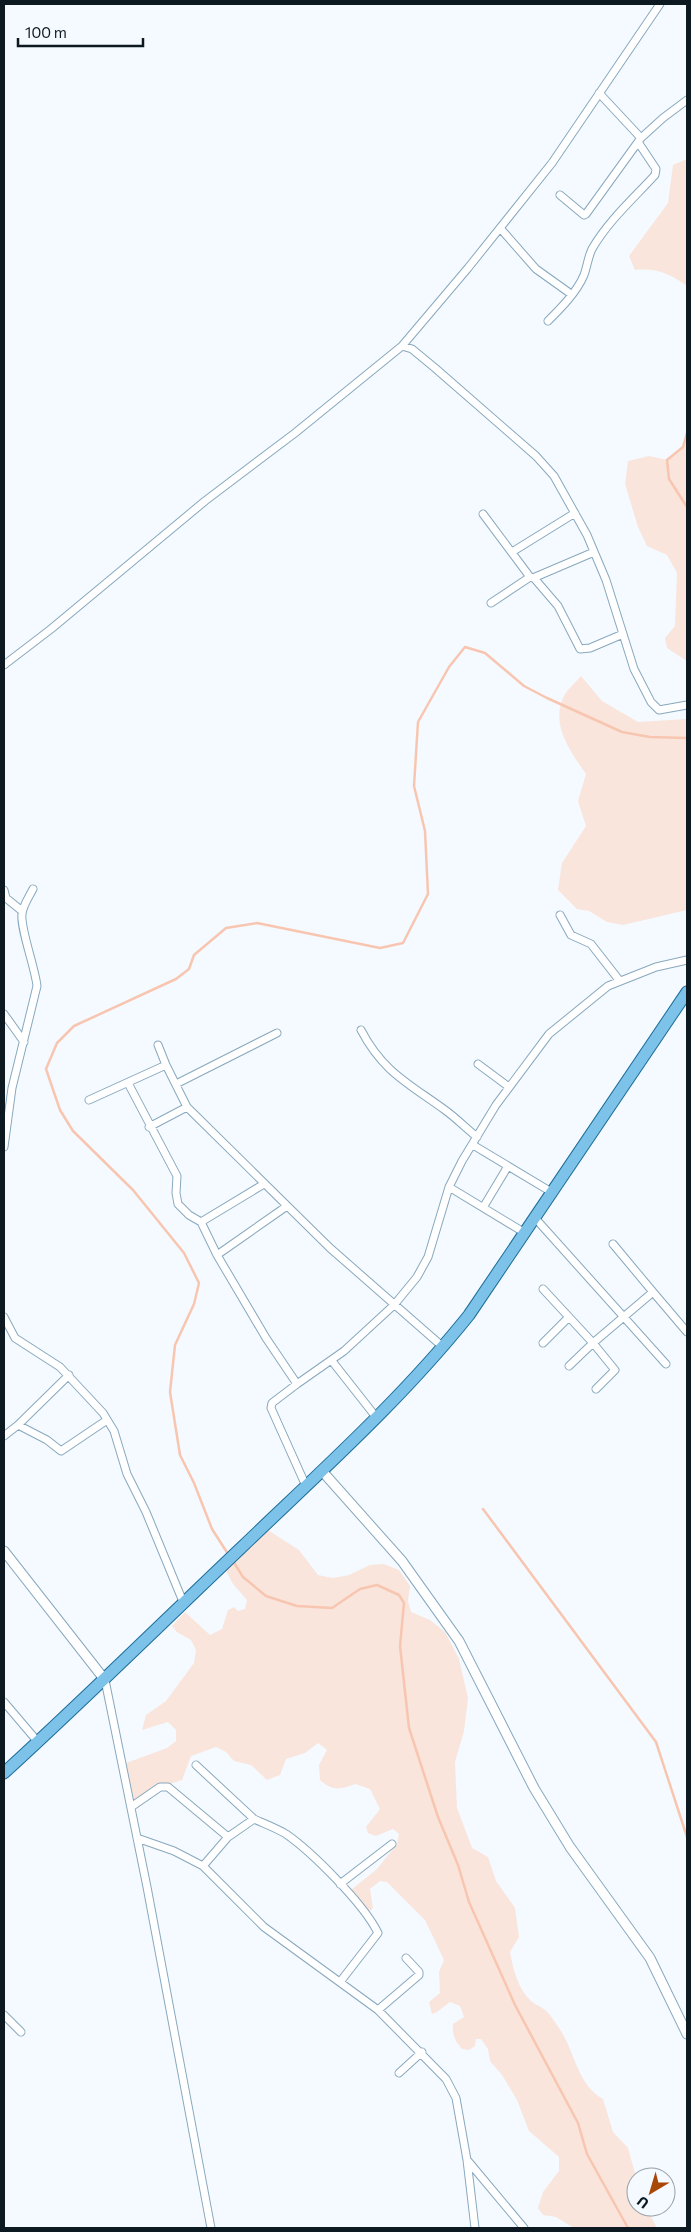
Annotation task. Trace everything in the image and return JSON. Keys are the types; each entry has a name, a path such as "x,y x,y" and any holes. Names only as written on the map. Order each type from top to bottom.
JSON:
{"main road":[{"path":"4,1773 322,1471 443,1348 469,1315 553,1193 687,992"}],"street":[{"path":"4,666 205,500 295,433 402,346 552,162 660,4"},
{"path":"548,321 584,276 592,250 620,212 656,173 656,169 640,140 600,93"},
{"path":"560,195 584,215 586,214 640,140 662,118 687,100"},
{"path":"500,228 536,269 571,294"},
{"path":"402,346 416,352 536,456 554,476 594,552 606,580 634,669 654,707 664,710 687,706"},
{"path":"483,514 532,577 558,606 580,649 590,648 623,634"},
{"path":"512,552 575,514"},
{"path":"491,603 532,577 594,552"},
{"path":"4,1146 12,1088 37,986 36,974 22,919 22,911 33,889"},
{"path":"4,890 6,898 22,911"},
{"path":"560,915 571,935 591,944 619,980"},
{"path":"306,1486 270,1408 272,1403 332,1361 394,1306 417,1277 428,1257 449,1187 462,1160 496,1105 549,1034 608,986 619,980 656,967 687,960"},
{"path":"4,1014 24,1042"},
{"path":"361,1030 375,1055 397,1077 456,1118 477,1137"},
{"path":"176,1084 277,1033"},
{"path":"158,1045 166,1066 187,1107 287,1206 394,1306 443,1348"},
{"path":"478,1064 509,1087"},
{"path":"89,1100 166,1066"},
{"path":"128,1083 149,1127 177,1176 176,1193 178,1204 189,1215 201,1222 217,1255 266,1338 297,1384"},
{"path":"4,1091 12,1088"},
{"path":"149,1127 187,1107"},
{"path":"473,1145 553,1193"},
{"path":"484,1206 508,1166"},
{"path":"201,1222 264,1184"},
{"path":"449,1187 484,1206 525,1233"},
{"path":"217,1255 287,1206"},
{"path":"535,1218 666,1364"},
{"path":"612,1244 687,1332"},
{"path":"543,1290 615,1370 596,1389"},
{"path":"569,1366 592,1343 653,1292"},
{"path":"4,1317 15,1338 60,1367 69,1375 114,1431 127,1474 146,1512 184,1604"},
{"path":"543,1343 568,1318"},
{"path":"332,1361 376,1417"},
{"path":"4,1436 18,1425 69,1375"},
{"path":"18,1425 47,1440 61,1451 107,1420"},
{"path":"322,1471 402,1560 459,1642 534,1788 570,1847 650,1958 687,2034"},
{"path":"4,1551 104,1680 131,1807 211,2228"},
{"path":"4,1702 38,1742"},
{"path":"196,1765 254,1819 286,1834 340,1884 362,1908 378,1932 340,1982"},
{"path":"131,1807 160,1787 168,1787 228,1837"},
{"path":"203,1866 228,1837 254,1819"},
{"path":"137,1838 174,1851 203,1866 264,1927 378,2010 422,2052 446,2079 456,2098 467,2160 475,2228"},
{"path":"340,1884 392,1844"},
{"path":"378,2010 419,1975 406,1958"},
{"path":"4,2015 21,2032"},
{"path":"399,2073 422,2052"},
{"path":"467,2160 524,2228"}],"shaded area":[{"path":"687,159 687,286 663,273 650,270 635,270 629,256 668,203 673,165"},
{"path":"687,433 687,661 667,648 665,638 675,626 677,573 667,555 647,546 638,527 625,484 628,461 649,456 668,460 683,447"},
{"path":"581,676 602,701 638,722 687,719 687,910 623,925 607,922 589,911 577,909 558,890 562,863 586,826 578,801 586,774 568,746 560,726 559,716 565,694"},
{"path":"263,1527 299,1550 318,1575 333,1578 349,1575 370,1565 384,1564 399,1570 410,1586 408,1601 411,1612 430,1620 445,1632 459,1659 468,1698 464,1731 455,1762 457,1808 472,1848 488,1857 496,1881 515,1908 519,1937 510,1952 517,1978 526,1996 552,2018 564,2037 587,2085 603,2099 613,2132 628,2148 633,2167 626,2167 626,2217 651,2217 657,2228 574,2228 556,2217 543,2215 538,2208 543,2192 559,2171 559,2157 529,2131 517,2100 502,2075 490,2061 488,2049 481,2039 476,2039 475,2046 469,2050 462,2049 454,2038 453,2024 464,2017 460,2006 450,2002 432,2014 429,2002 440,1993 439,1972 444,1960 425,1920 387,1882 380,1881 370,1889 373,1908 370,1911 353,1898 351,1890 377,1869 397,1844 399,1834 393,1829 376,1836 368,1833 366,1827 380,1809 370,1789 355,1784 332,1788 320,1780 319,1765 327,1750 318,1743 305,1753 286,1759 280,1775 267,1780 251,1765 234,1761 226,1752 216,1747 191,1756 182,1780 164,1786 130,1804 126,1763 167,1748 176,1741 176,1730 168,1722 142,1730 146,1715 166,1701 194,1663 196,1650 191,1640 177,1632 172,1626 185,1612 210,1635 222,1629 228,1610 234,1607 238,1611 245,1609 247,1600 233,1584 223,1565"}],"waterway":[{"path":"687,433 683,447 667,460 669,479 687,507"},
{"path":"228,1554 212,1529 194,1483 180,1455 170,1392 175,1345 194,1304 199,1283 184,1253 133,1190 73,1131 60,1110 46,1069 57,1043 74,1026 176,979 189,969 194,955 226,928 257,923 380,948 403,943 428,894 425,831 414,786 418,722 449,667 465,647 485,653 524,686 622,732 650,737 687,738"},
{"path":"483,1509 656,1742 687,1837"},
{"path":"233,1561 243,1577 266,1596 297,1606 332,1608 360,1589 377,1585 399,1595 404,1603 400,1646 409,1728 438,1817 458,1865 469,1902 515,2005 578,2123 587,2154 628,2228"}]}
